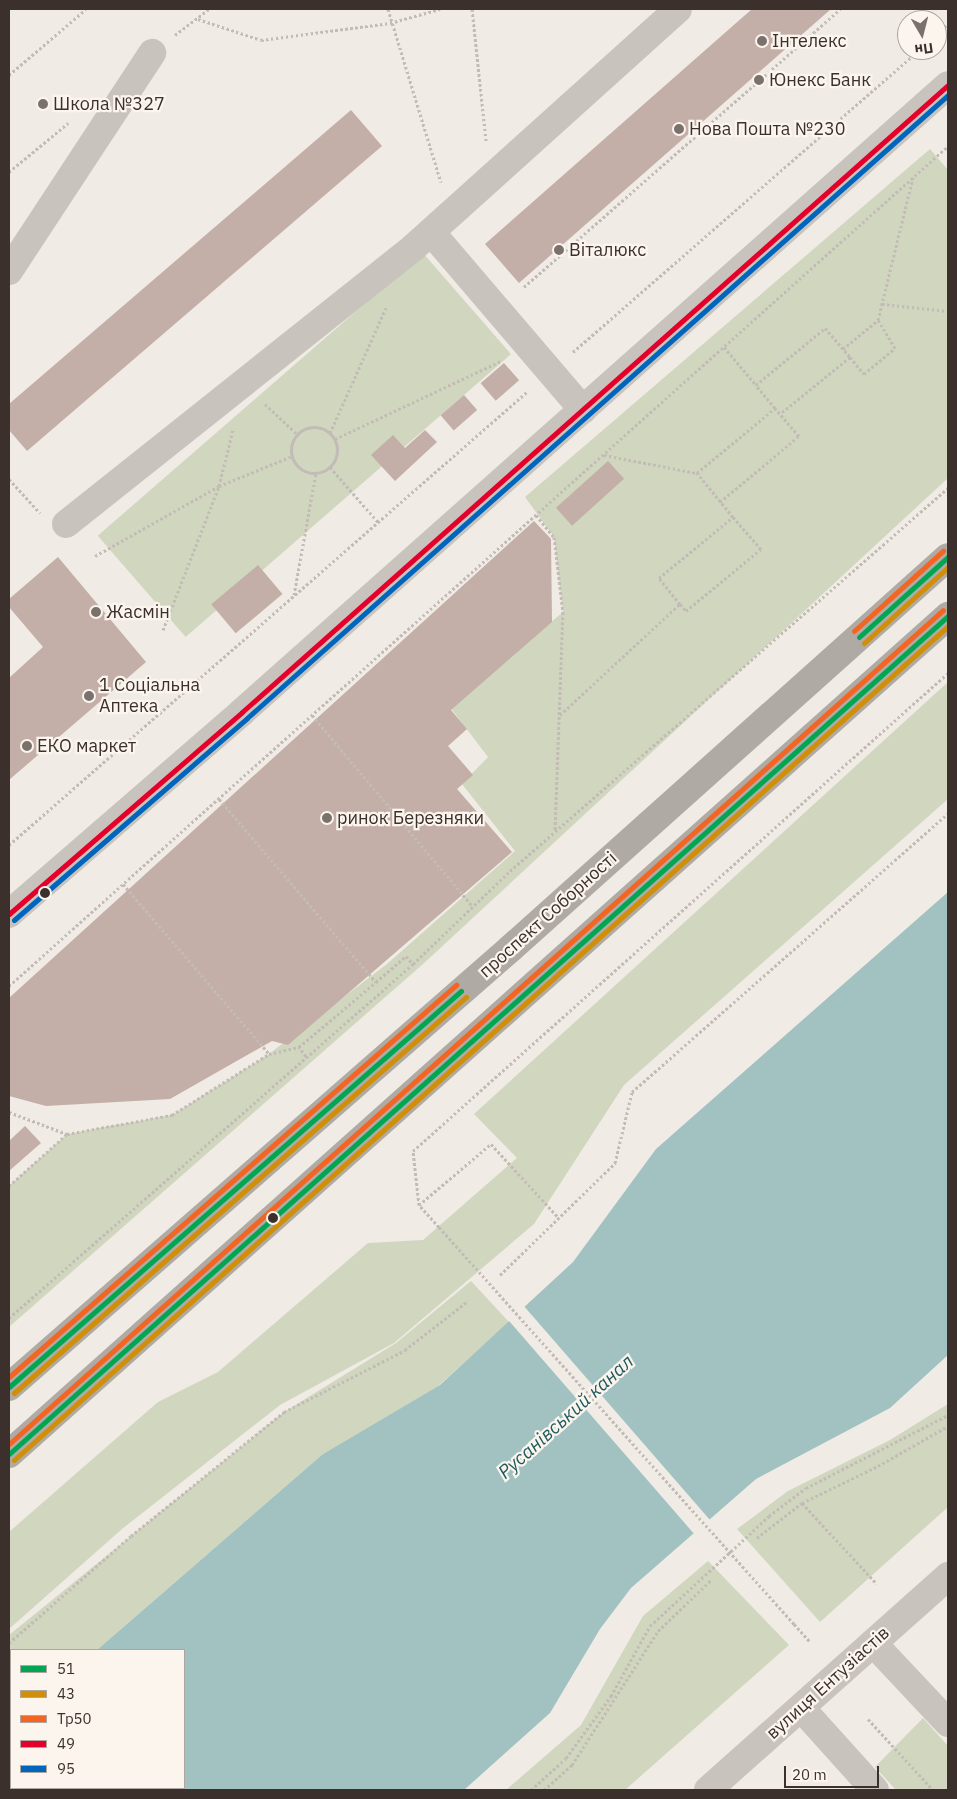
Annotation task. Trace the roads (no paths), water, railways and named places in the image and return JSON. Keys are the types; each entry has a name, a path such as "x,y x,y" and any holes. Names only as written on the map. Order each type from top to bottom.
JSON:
{"highway":[{"name":"проспект Соборності","path":"9,1387 504,954 948,557"},
{"path":"9,1454 948,616"}],"street":[{"path":"55,521 244,384 431,232 678,9"},
{"path":"9,271 152,53"},
{"path":"9,914 583,410 948,85"},
{"path":"431,232 583,410"},
{"name":"вулиця Ентузіастів","path":"708,1790 802,1709 948,1576"},
{"path":"873,1643 948,1723"},
{"path":"802,1709 875,1790"}],"water":[{"name":"Русанівський канал","path":"948,892 948,1355 890,1408 756,1479 631,1588 600,1629 550,1713 464,1790 9,1790 10,1758 10,1789 185,1789 185,1649 98,1649 323,1454 440,1385 573,1262 656,1149"}],"place":[{"name":"Інтелекс","path":"762,41"},
{"name":"Юнекс Банк","path":"759,80"},
{"name":"Школа №327","path":"43,104"},
{"name":"Нова Пошта №230","path":"679,129"},
{"name":"Віталюкс","path":"559,250"},
{"name":"Жасмін","path":"96,612"},
{"name":"1 Соціальна Аптека","path":"89,696"},
{"name":"ЕКО маркет","path":"27,746"},
{"name":"ринок Березняки","path":"327,818"}]}
